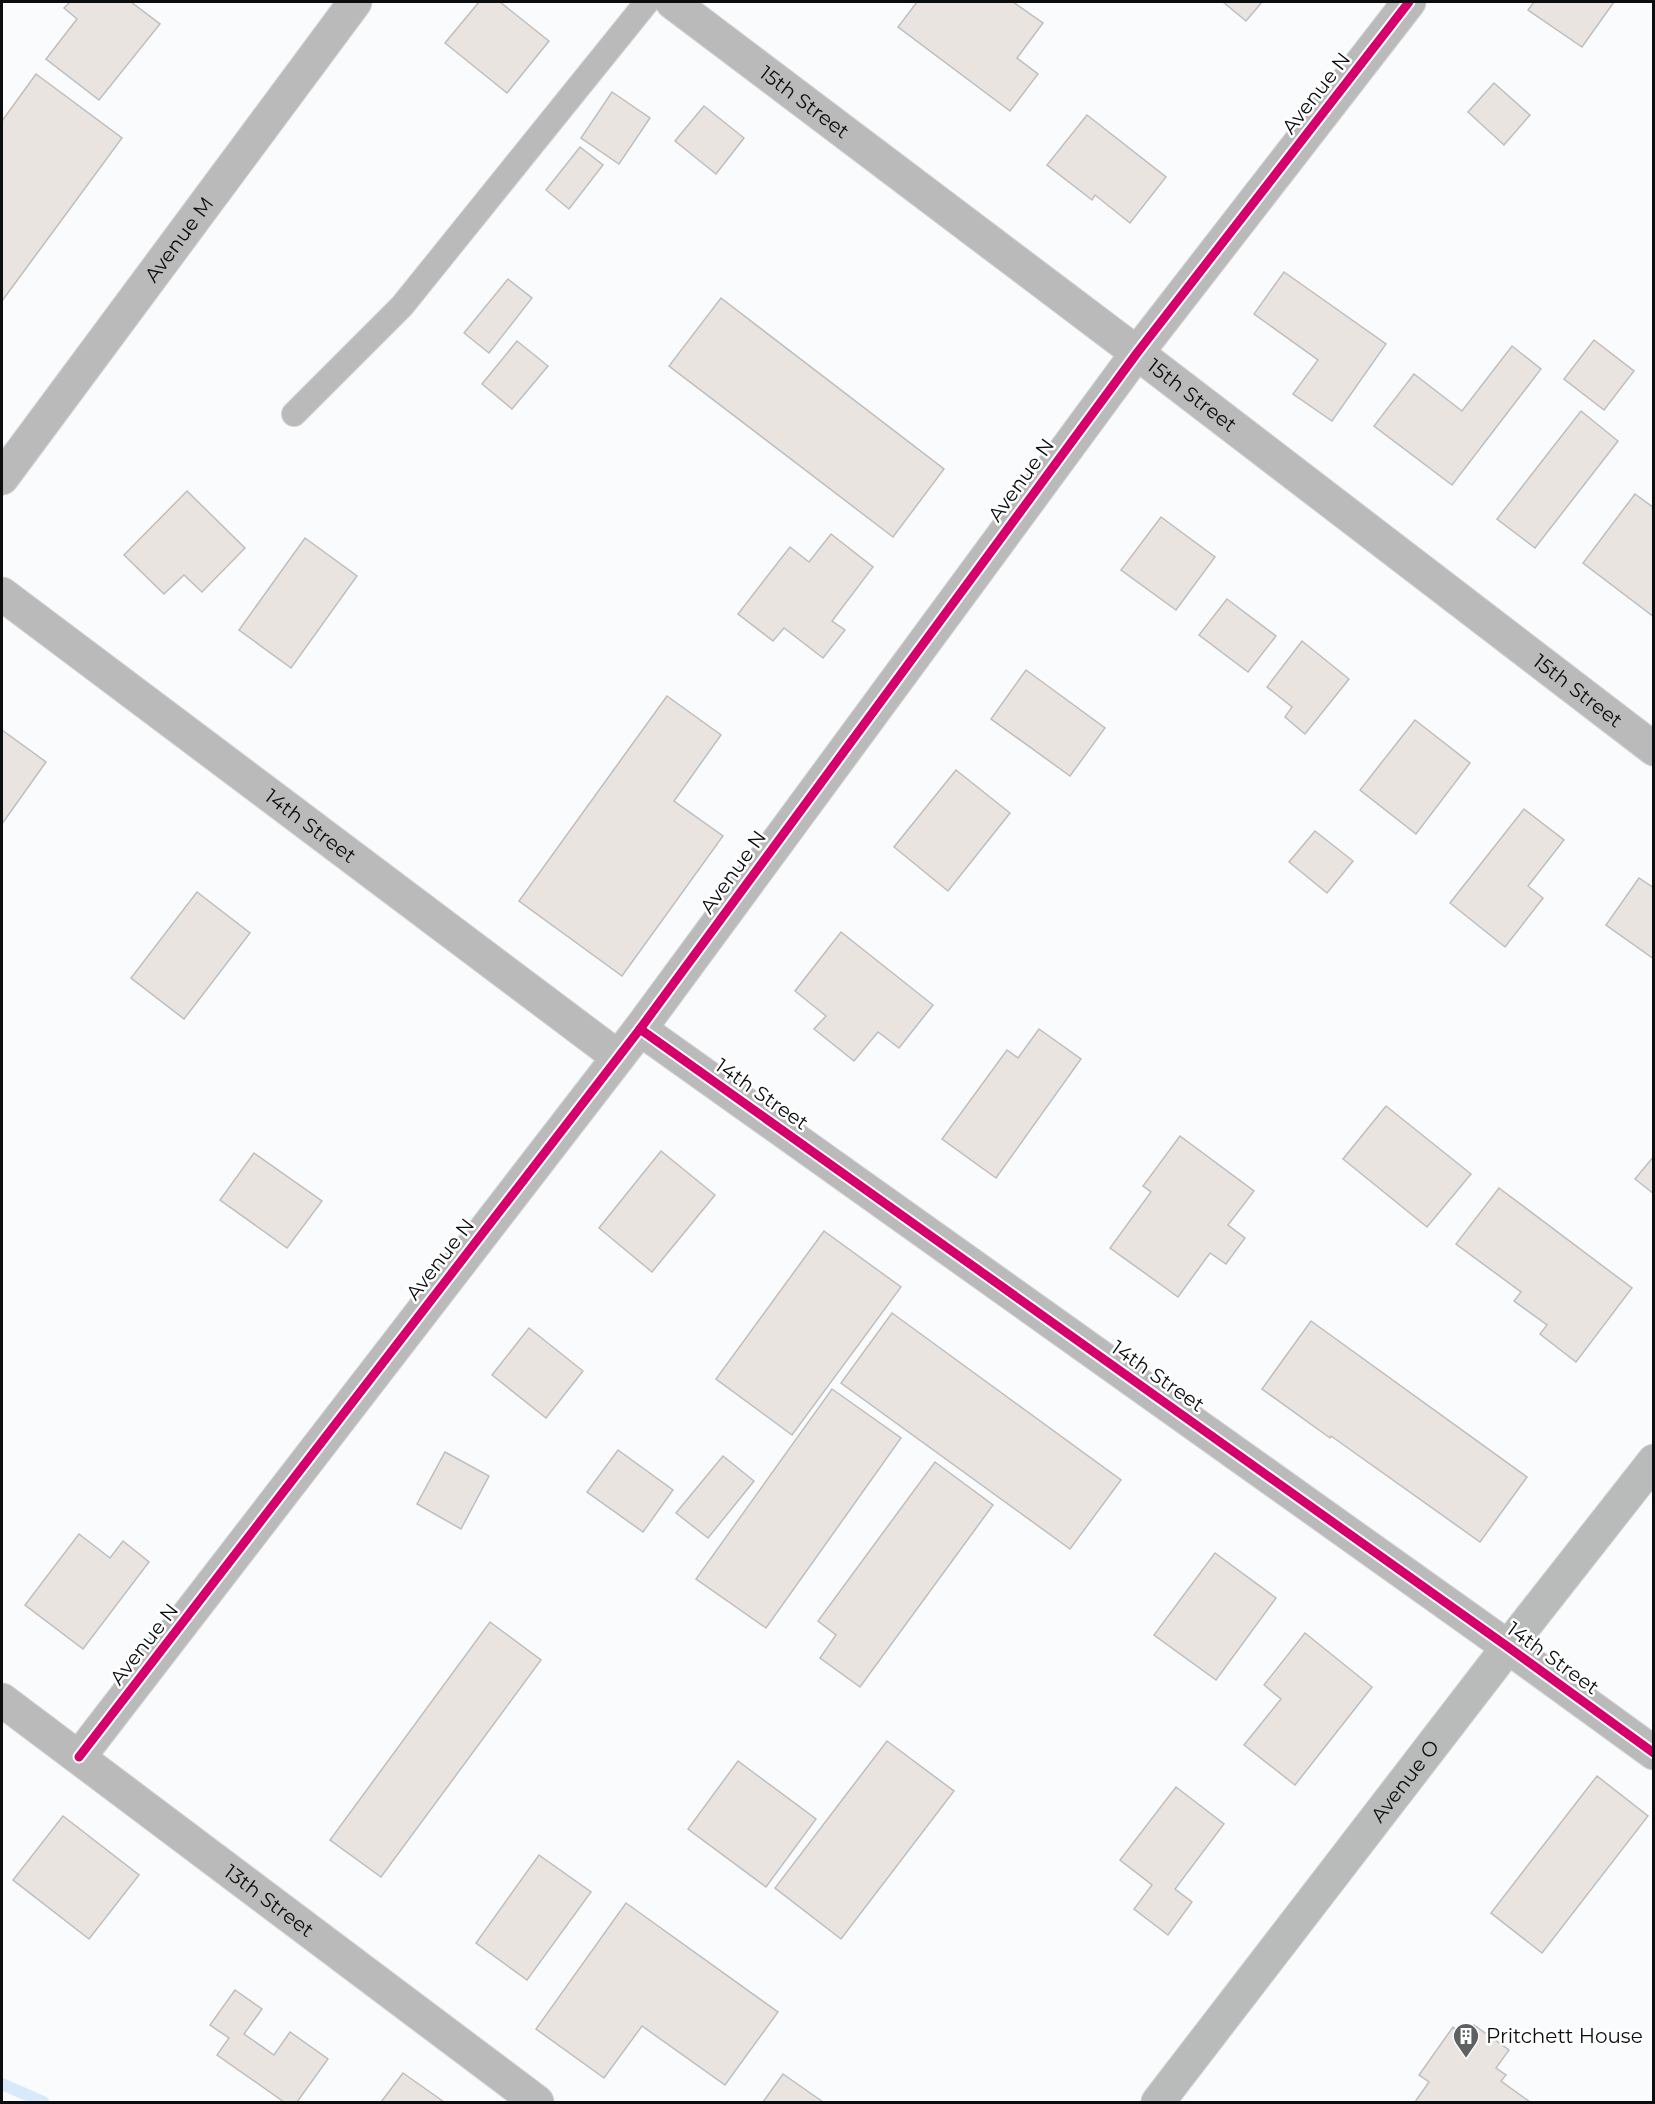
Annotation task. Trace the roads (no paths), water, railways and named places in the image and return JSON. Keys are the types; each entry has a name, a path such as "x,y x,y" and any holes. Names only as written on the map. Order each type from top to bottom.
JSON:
{"street":[{"name":"Avenue M","path":"2,478 356,2"},
{"name":"15th Street","path":"672,2 1137,353 1653,749"},
{"name":"Avenue N","path":"79,1757 640,1029 1137,353 1409,2"},
{"name":"14th Street","path":"2,594 618,1057"},
{"name":"14th Street","path":"640,1029 1508,1647 1653,1753"},
{"name":"Avenue O","path":"1158,2103 1653,1461"},
{"name":"13th Street","path":"2,1700 537,2103"}],"lane":[{"path":"294,414 402,306 647,2"}],"waterway":[{"path":"2,2084 43,2102"}],"place":[{"name":"Pritchett House","path":"1466,2059"}]}
